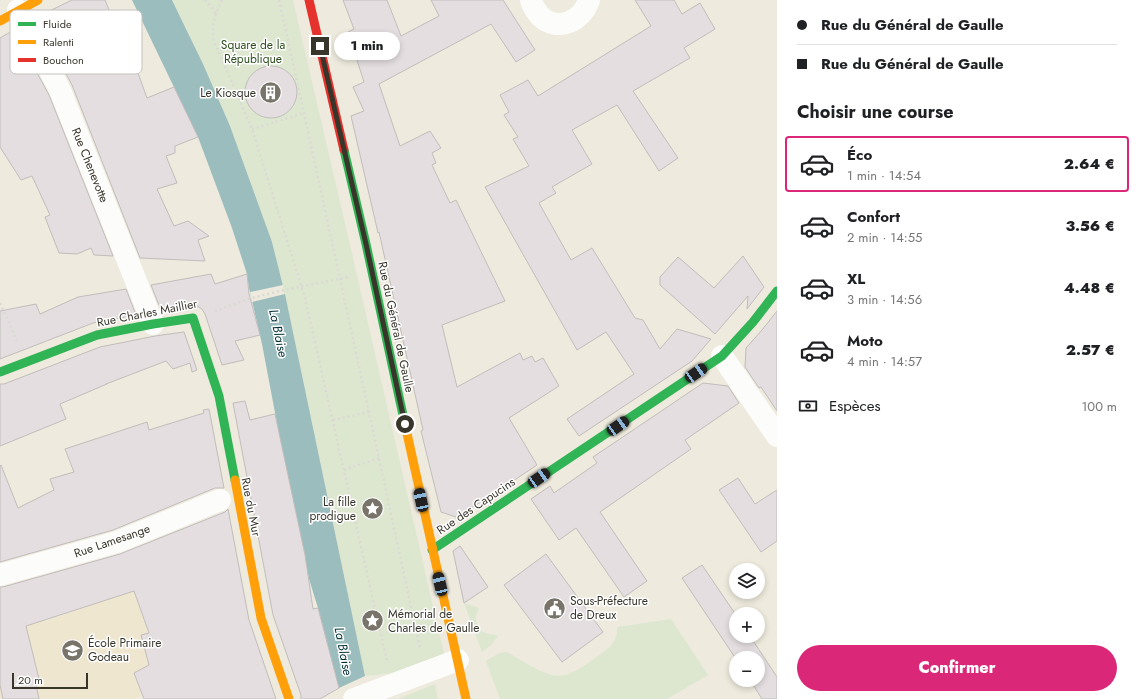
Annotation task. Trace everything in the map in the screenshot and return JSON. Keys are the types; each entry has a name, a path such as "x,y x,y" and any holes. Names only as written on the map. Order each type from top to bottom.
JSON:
{"street":[{"path":"18,10 38,0"},
{"name":"Rue du Général de Gaulle","path":"310,0 372,272 466,699"},
{"path":"531,0 536,12 543,18 551,23 561,24 570,22 578,17 585,10 589,0"},
{"path":"0,21 10,15"},
{"name":"Rue Chenevotte","path":"52,74 60,90 153,324"},
{"name":"Rue des Capucins","path":"432,550 722,356 753,322 777,291"},
{"name":"Rue Charles Maillier","path":"0,372 97,335 193,318"},
{"name":"Rue du Mur","path":"193,318 219,396 261,618 289,699"},
{"path":"722,356 777,436"},
{"name":"Rue Lamesange","path":"0,575 117,542 220,500"},
{"path":"363,695 458,660"}],"path":[{"path":"205,0 216,13"},
{"path":"222,0 216,13 212,28 214,41 252,129 305,298 392,684"},
{"path":"279,0 426,672"},
{"path":"252,129 304,113"},
{"name":"Rue Charles Maillier","path":"193,318 248,299 301,286 372,272"},
{"path":"0,303 26,362"},
{"path":"333,420 369,412"},
{"path":"344,470 379,458"},
{"path":"377,620 412,611"}],"shaded area":[{"name":"École Primaire Godeau","path":"0,588 42,609 46,621 134,590 149,633 141,635 149,665 134,673 142,696 134,699 0,699"}],"green space":[{"name":"Square de la République","path":"172,0 293,0 444,654 393,673 365,676 285,294 272,242 230,126"},
{"path":"464,603 479,609 476,616 476,623 480,629 488,634 498,636 491,645 482,652"},
{"path":"671,619 708,675 667,699 500,699 486,661 505,652 536,669 546,673 562,676 578,670 609,647 616,637 617,627"},
{"path":"435,684 438,699 398,699"}],"water":[{"name":"La Blaise","path":"132,0 172,0 203,64 230,126 272,242 285,294 365,676 339,688 309,579 247,274 232,228 198,137 142,21 142,10 137,10"}],"pier":[{"path":"283,285 285,294 252,302 250,292"}],"building":[{"path":"72,0 105,0 109,10 51,10"},
{"path":"343,0 387,0 401,36 439,16 431,0 503,0 535,50 516,62 491,24 379,84 400,146 430,131 441,148 432,153 436,163 432,165 450,203 456,200 505,301 442,325 457,387 520,353 523,360 532,356 535,362 543,358 559,386 509,418 537,465 456,517 441,512 421,431 423,430 379,232 378,233 351,116 364,111 353,87 364,82 348,32 354,29"},
{"path":"635,0 674,0 682,14 700,3 715,29 684,48 690,58 633,91 678,158 659,171 617,105 572,130 592,164 552,187 556,193 539,203 571,260 592,248 635,318 643,320 660,349 677,329 711,339 692,361 579,436 567,419 634,374 606,332 577,350 485,187 529,166 513,139 518,137 504,115 509,112 500,95 528,80 538,96 651,26"},
{"path":"10,32 10,74 38,74 49,95 113,256 94,255 91,248 77,254 59,253 45,217 50,215 32,176 21,180 0,147 0,38"},
{"name":"Le Kiosque","path":"266,66 276,66 286,70 293,77 297,87 297,97 293,107 286,114 276,118 266,118 256,114 249,107 245,97 245,87 249,77 256,70"},
{"path":"66,74 138,74 147,98 174,87 198,137 175,146 175,153 166,156 177,183 157,189 174,226 188,221 209,236 198,240 205,261 140,258 72,85"},
{"path":"743,256 764,287 747,309 748,296 715,334 660,285 660,277 678,257 714,288"},
{"path":"211,274 215,284 247,274 249,294 260,335 235,341 244,360 222,365 202,309 197,306 191,306 161,310 151,285"},
{"path":"126,289 136,315 93,323 0,359 0,311 36,304 40,314 78,297"},
{"path":"777,311 777,411 745,367 746,348"},
{"path":"184,332 197,370 192,372 190,363 173,369 166,361 106,384 60,404 66,419 0,446 0,384 4,384 100,347"},
{"path":"703,383 728,386 739,403 685,440 691,449 600,512 647,581 624,597 576,528 559,540 531,499 550,486 554,493 597,463 593,457"},
{"path":"245,401 250,420 275,414 305,555 313,609 318,608 339,688 320,699 301,699 301,695 273,615 233,403"},
{"path":"209,409 224,488 215,488 113,530 0,562 1,465 18,508 54,490 50,479 74,472 65,449 147,422 149,430 204,413 203,410"},
{"path":"738,478 755,504 777,490 777,541 761,552 719,490"},
{"path":"228,509 249,620 276,699 144,699 134,673 149,665 141,635 149,633 134,591 26,626 39,679 35,680 39,699 3,699 0,685 0,587 120,554 225,512"},
{"path":"460,546 488,587 464,603 453,551"},
{"name":"Sous-Préfecture de Dreux","path":"546,554 603,632 562,662 504,585"},
{"path":"702,565 731,607 729,607 729,643 755,643 760,651 731,651 682,578"},
{"path":"765,659 777,677 777,699 762,699 754,687 765,687"}],"traffic: fast":[{"path":"344,150 406,429"},
{"path":"432,550 722,356 753,322 777,291"},
{"path":"0,372 97,335 193,318 219,396 235,480"}],"traffic: slow":[{"path":"20,10 38,0"},
{"path":"0,21 10,15"},
{"path":"406,429 466,699"},
{"path":"235,480 261,618 289,699"}],"traffic: jam":[{"path":"309,0 344,150"}],"place":[{"name":"Le Kiosque","path":"271,93"},
{"name":"La fille prodigue","path":"372,509"},
{"name":"Sous-Préfecture de Dreux","path":"554,608"},
{"name":"Mémorial de Charles de Gaulle","path":"372,621"},
{"name":"École Primaire Godeau","path":"72,650"}],"route":[{"path":"320,46 366,244 405,424"}]}
